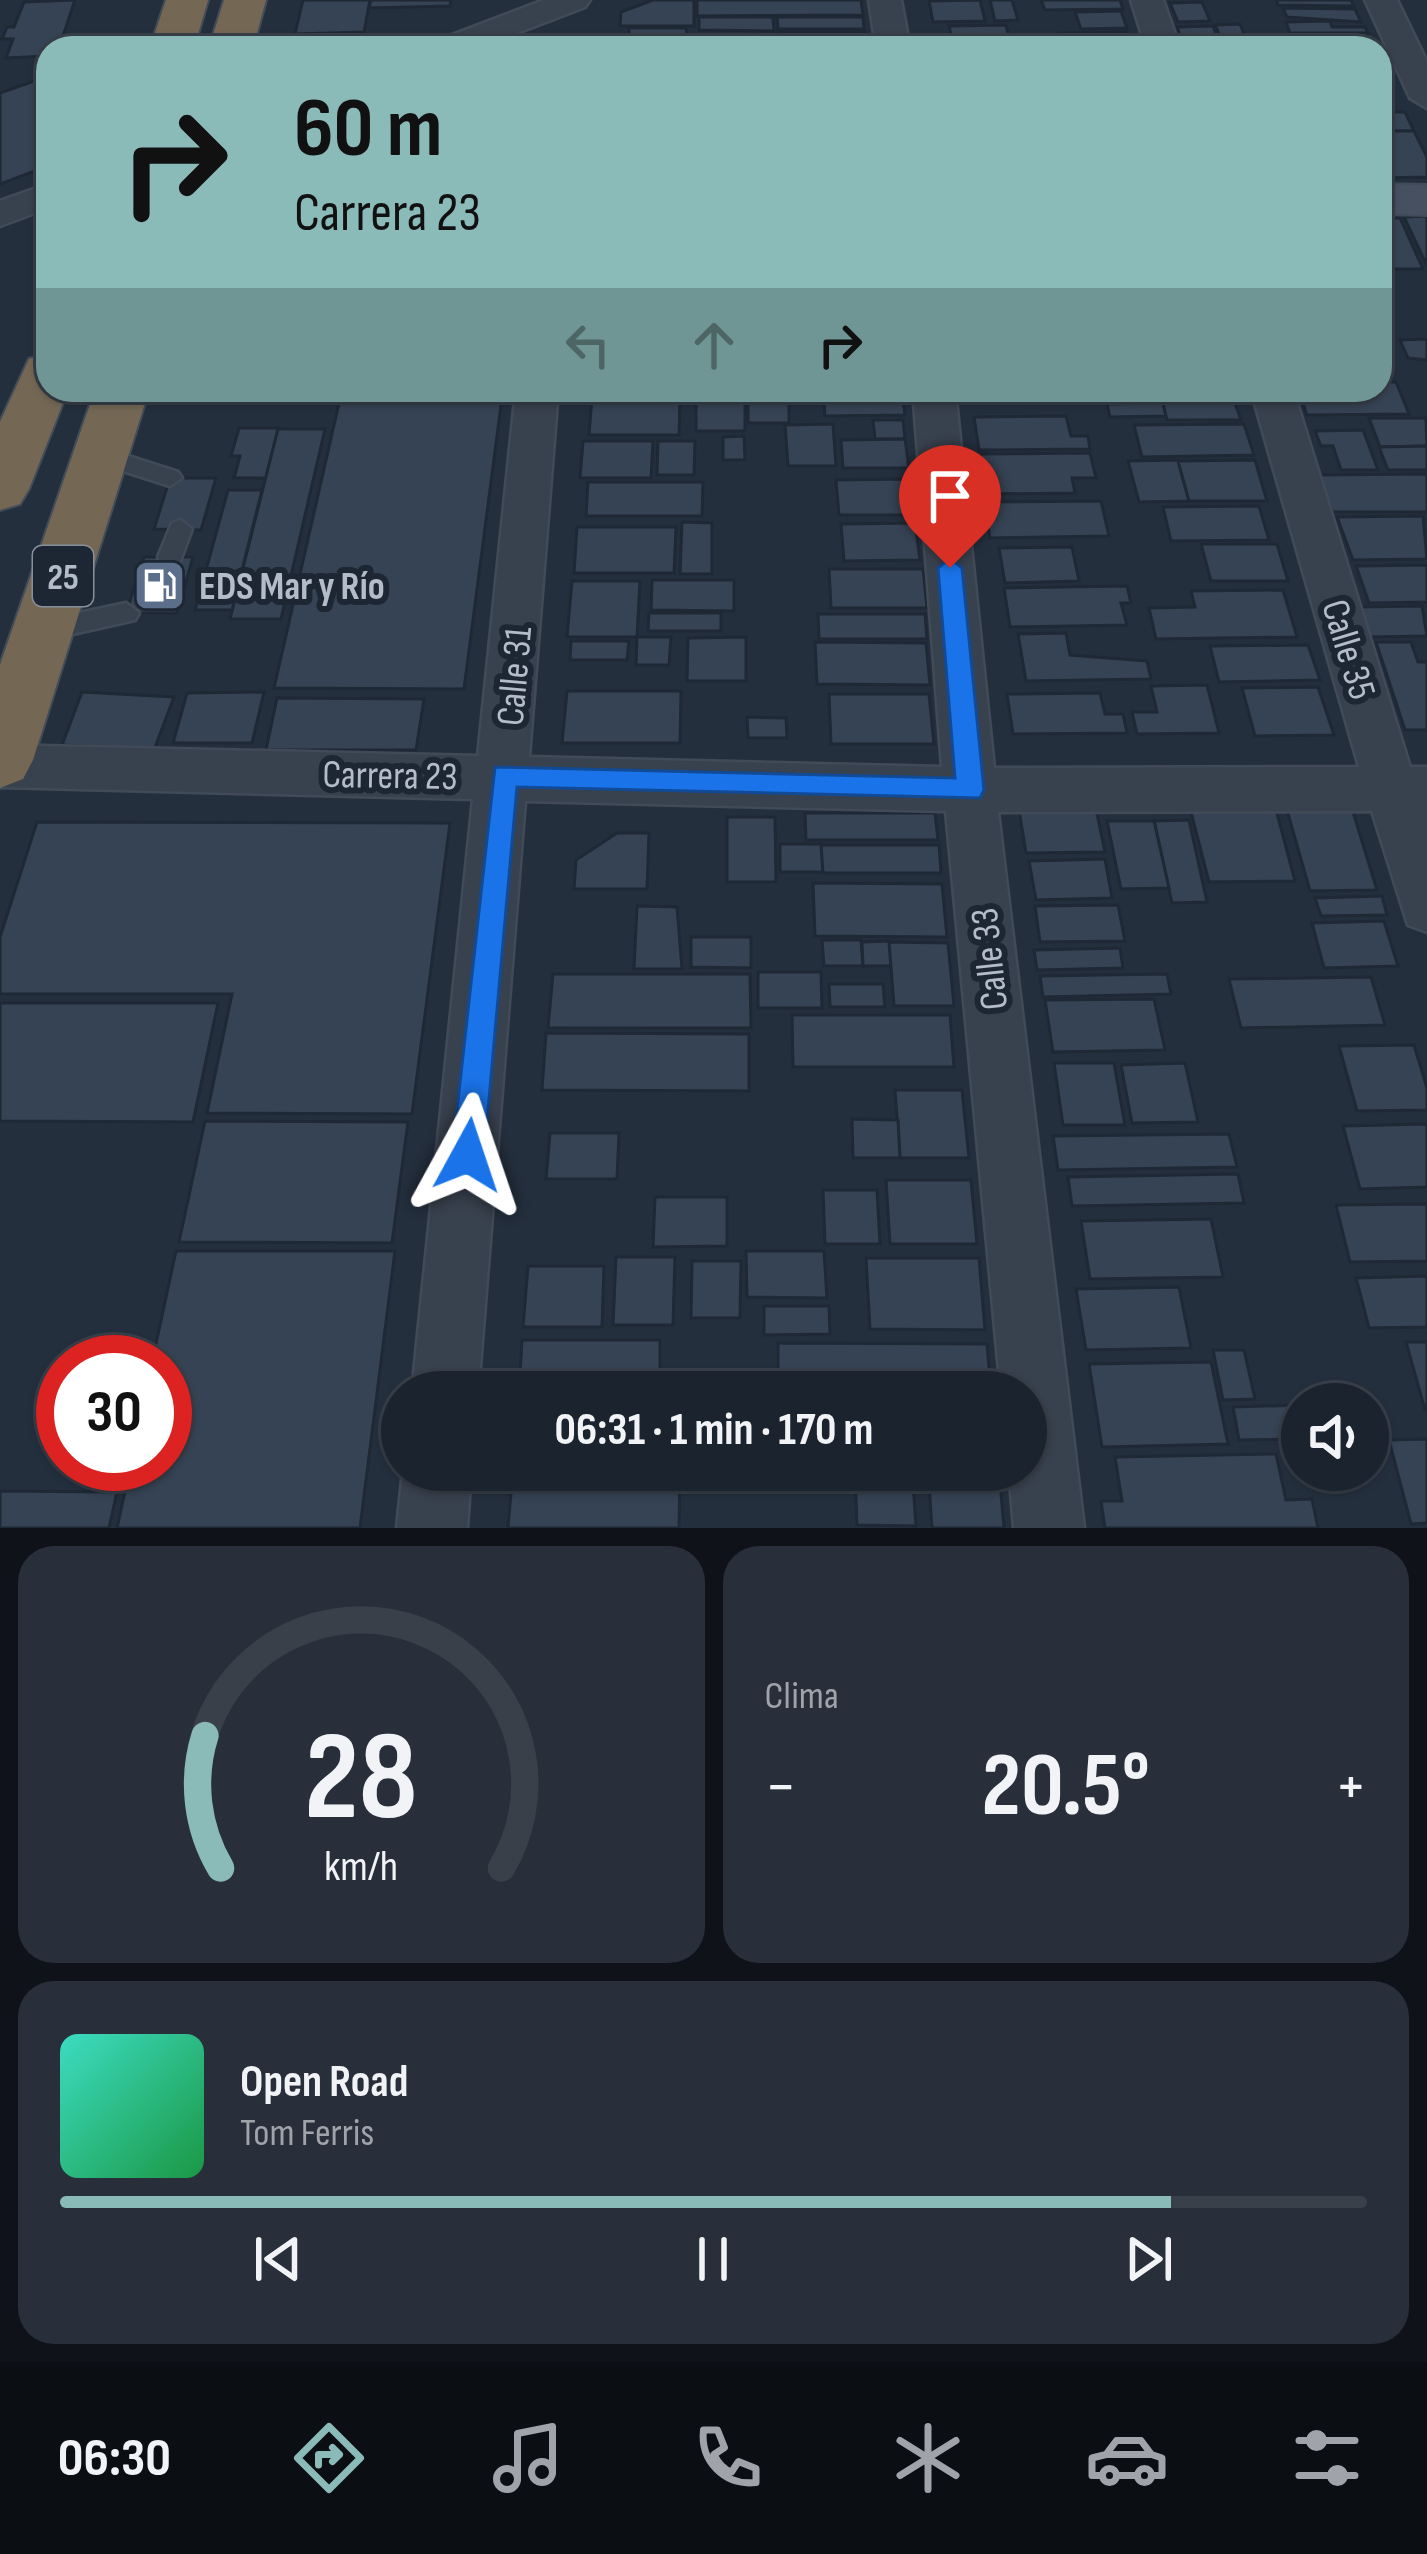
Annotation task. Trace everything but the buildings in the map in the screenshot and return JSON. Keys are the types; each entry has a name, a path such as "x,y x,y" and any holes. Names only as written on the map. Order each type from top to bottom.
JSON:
{"highway":[{"path":"176,36 187,0"},
{"path":"234,36 245,0"},
{"path":"0,489 36,401"},
{"name":"25","path":"0,763 118,402"}],"street":[{"path":"479,36 572,0 568,36"},
{"path":"885,0 891,36"},
{"path":"1147,0 1159,36"},
{"path":"1381,0 1427,98"},
{"path":"1392,199 1427,200"},
{"path":"0,214 36,200"},
{"name":"Calle 31","path":"447,1371 535,402"},
{"name":"Calle 33","path":"935,402 970,790 1049,1528"},
{"name":"Calle 35","path":"1276,402 1410,789 1427,908"},
{"name":"Carrera 23","path":"0,763 970,790 1410,789"},
{"path":"432,1528 435,1491"}],"lane":[{"path":"100,455 170,478"},
{"path":"170,557 180,529"},
{"path":"46,630 126,614"}],"place":[{"name":"EDS Mar y Río","path":"160,585"}],"route":[{"path":"468,1155 504,776 970,790 950,568"}]}
